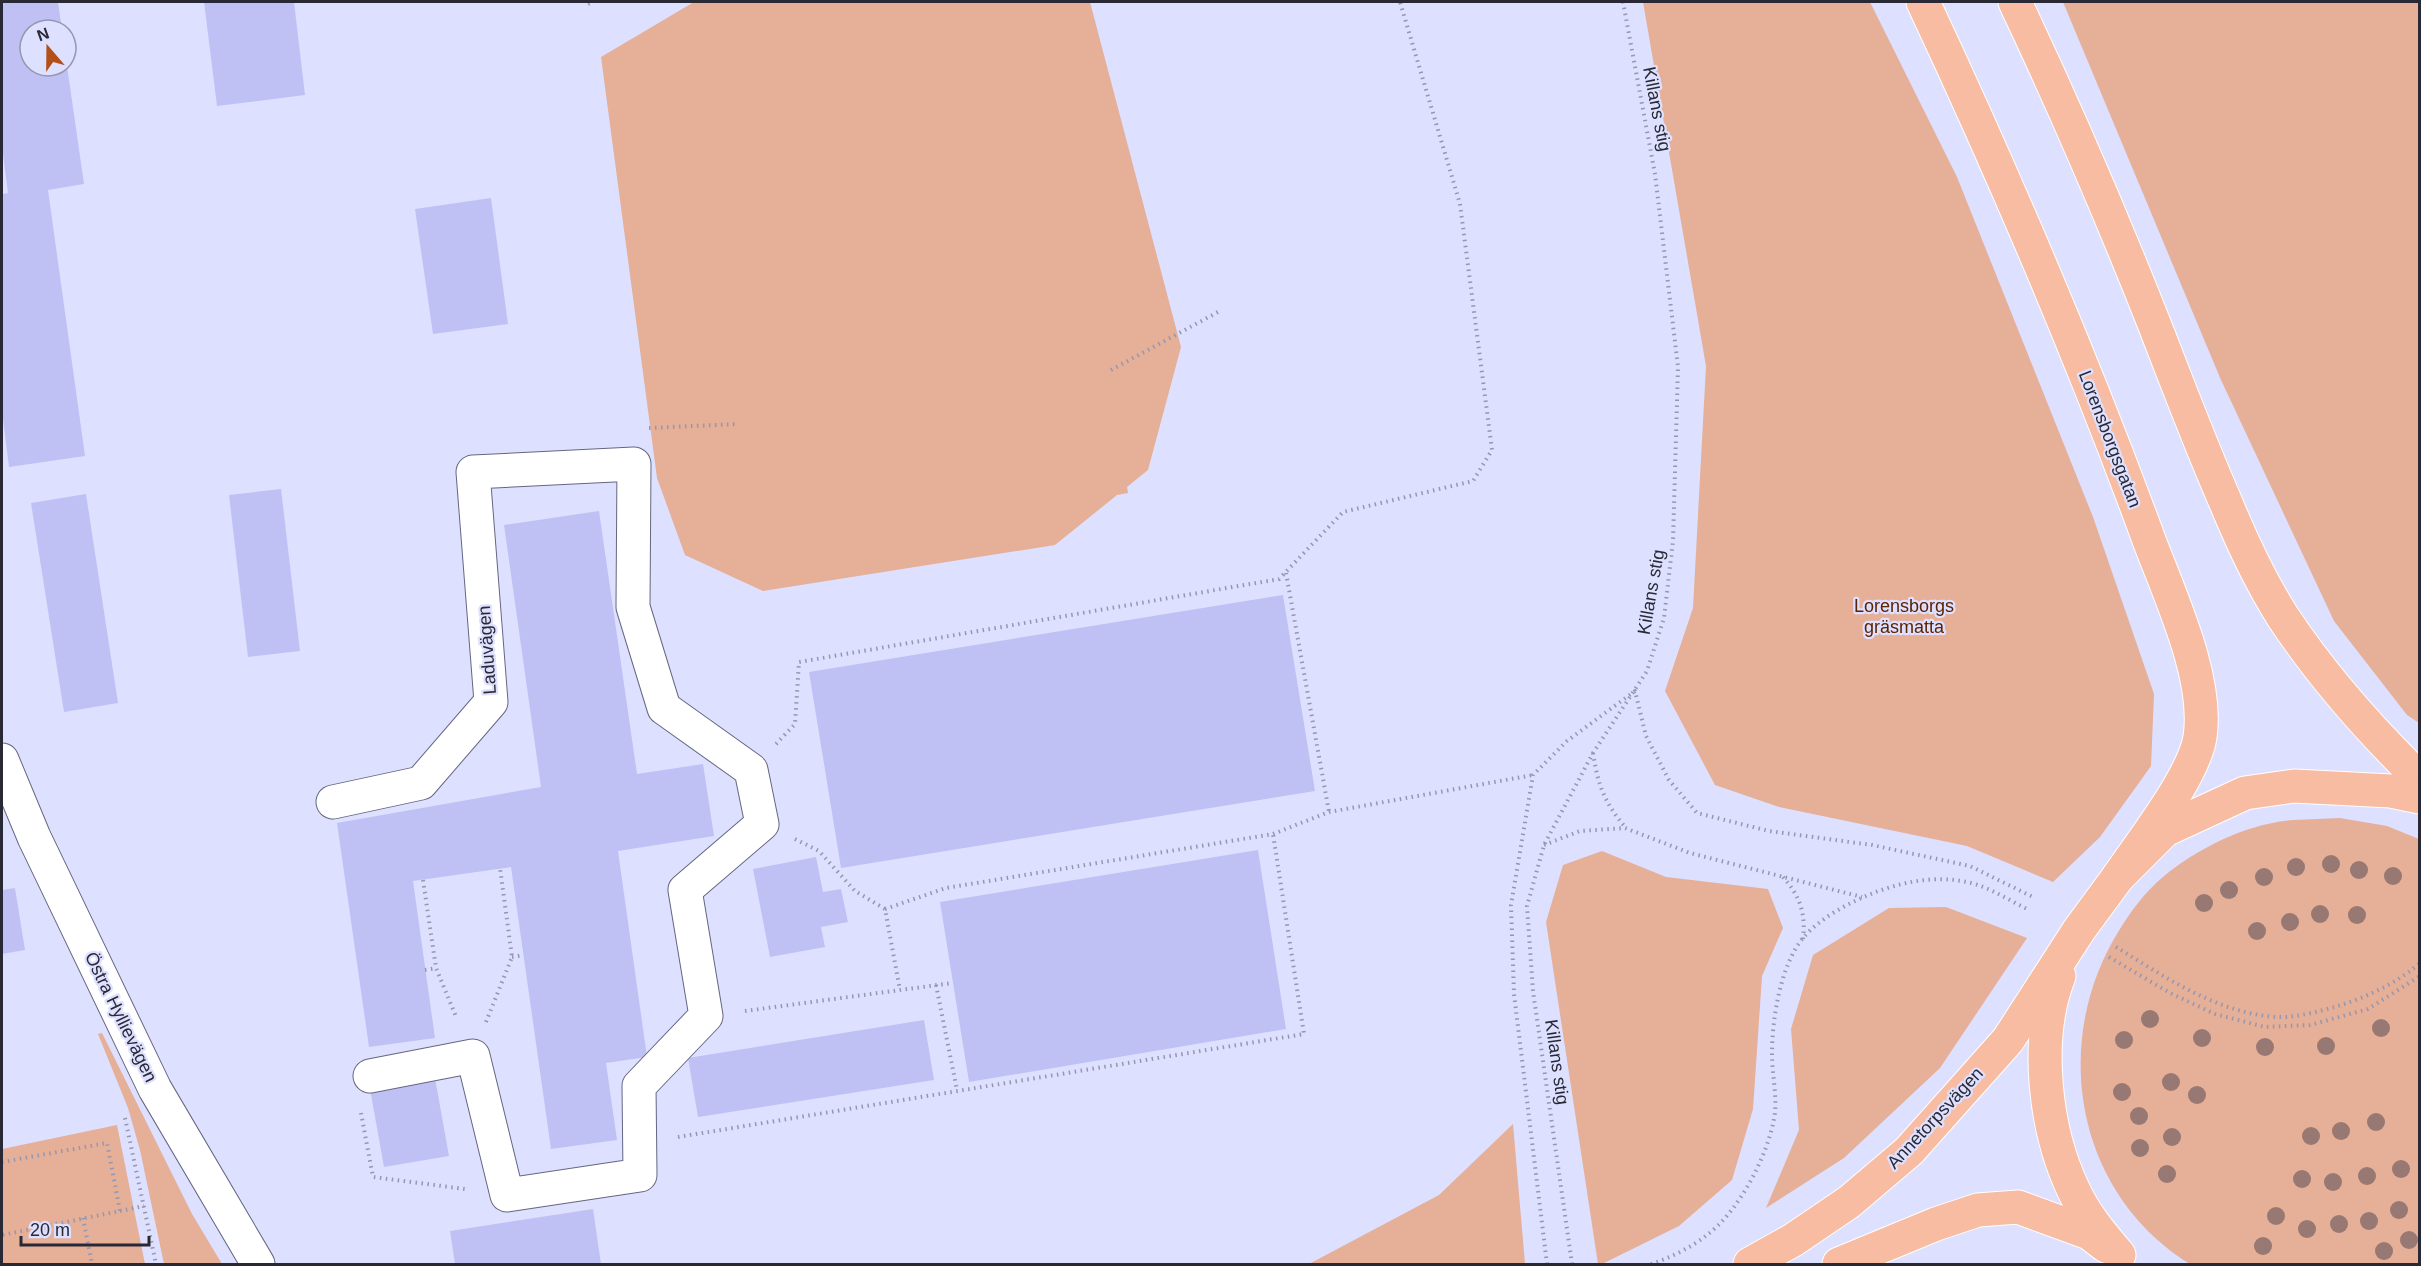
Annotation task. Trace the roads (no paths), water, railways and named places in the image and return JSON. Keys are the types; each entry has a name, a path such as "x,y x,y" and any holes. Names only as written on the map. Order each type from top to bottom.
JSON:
{"main road":[{"name":"Lorensborgsgatan","path":"1923,2 1966,93 2076,353 2126,476 2193,662 2202,708 2200,740 2185,776 2118,877"},
{"path":"2016,2 2087,160 2207,459 2247,552 2282,615 2325,677 2381,741 2420,779"},
{"name":"Annetorpsvägen","path":"1750,1264 1793,1240 1849,1202 1909,1151 2008,1040 2079,930 2118,877 2165,830 2245,793 2294,786 2391,791 2420,797"},
{"name":"Annetorpsvägen","path":"2079,930 2058,980 2047,1026 2045,1038 2046,1091 2056,1142 2073,1191 2092,1223 2124,1260"},
{"name":"Annetorpsvägen","path":"1839,1264 1936,1224 1978,1210 2018,1207 2089,1233 2124,1260"}],"street":[{"name":"Laduvägen","path":"333,802 421,783 491,702 473,472 634,464 633,607 664,708 751,770 762,824 686,890 706,1016 639,1086 640,1175 507,1195 473,1056 370,1076"},
{"name":"Östra Hyllievägen","path":"2,760 34,837 155,1089 258,1264"}],"park label":[{"name":"Lorensborgs gräsmatta","path":"1904,616"}]}
